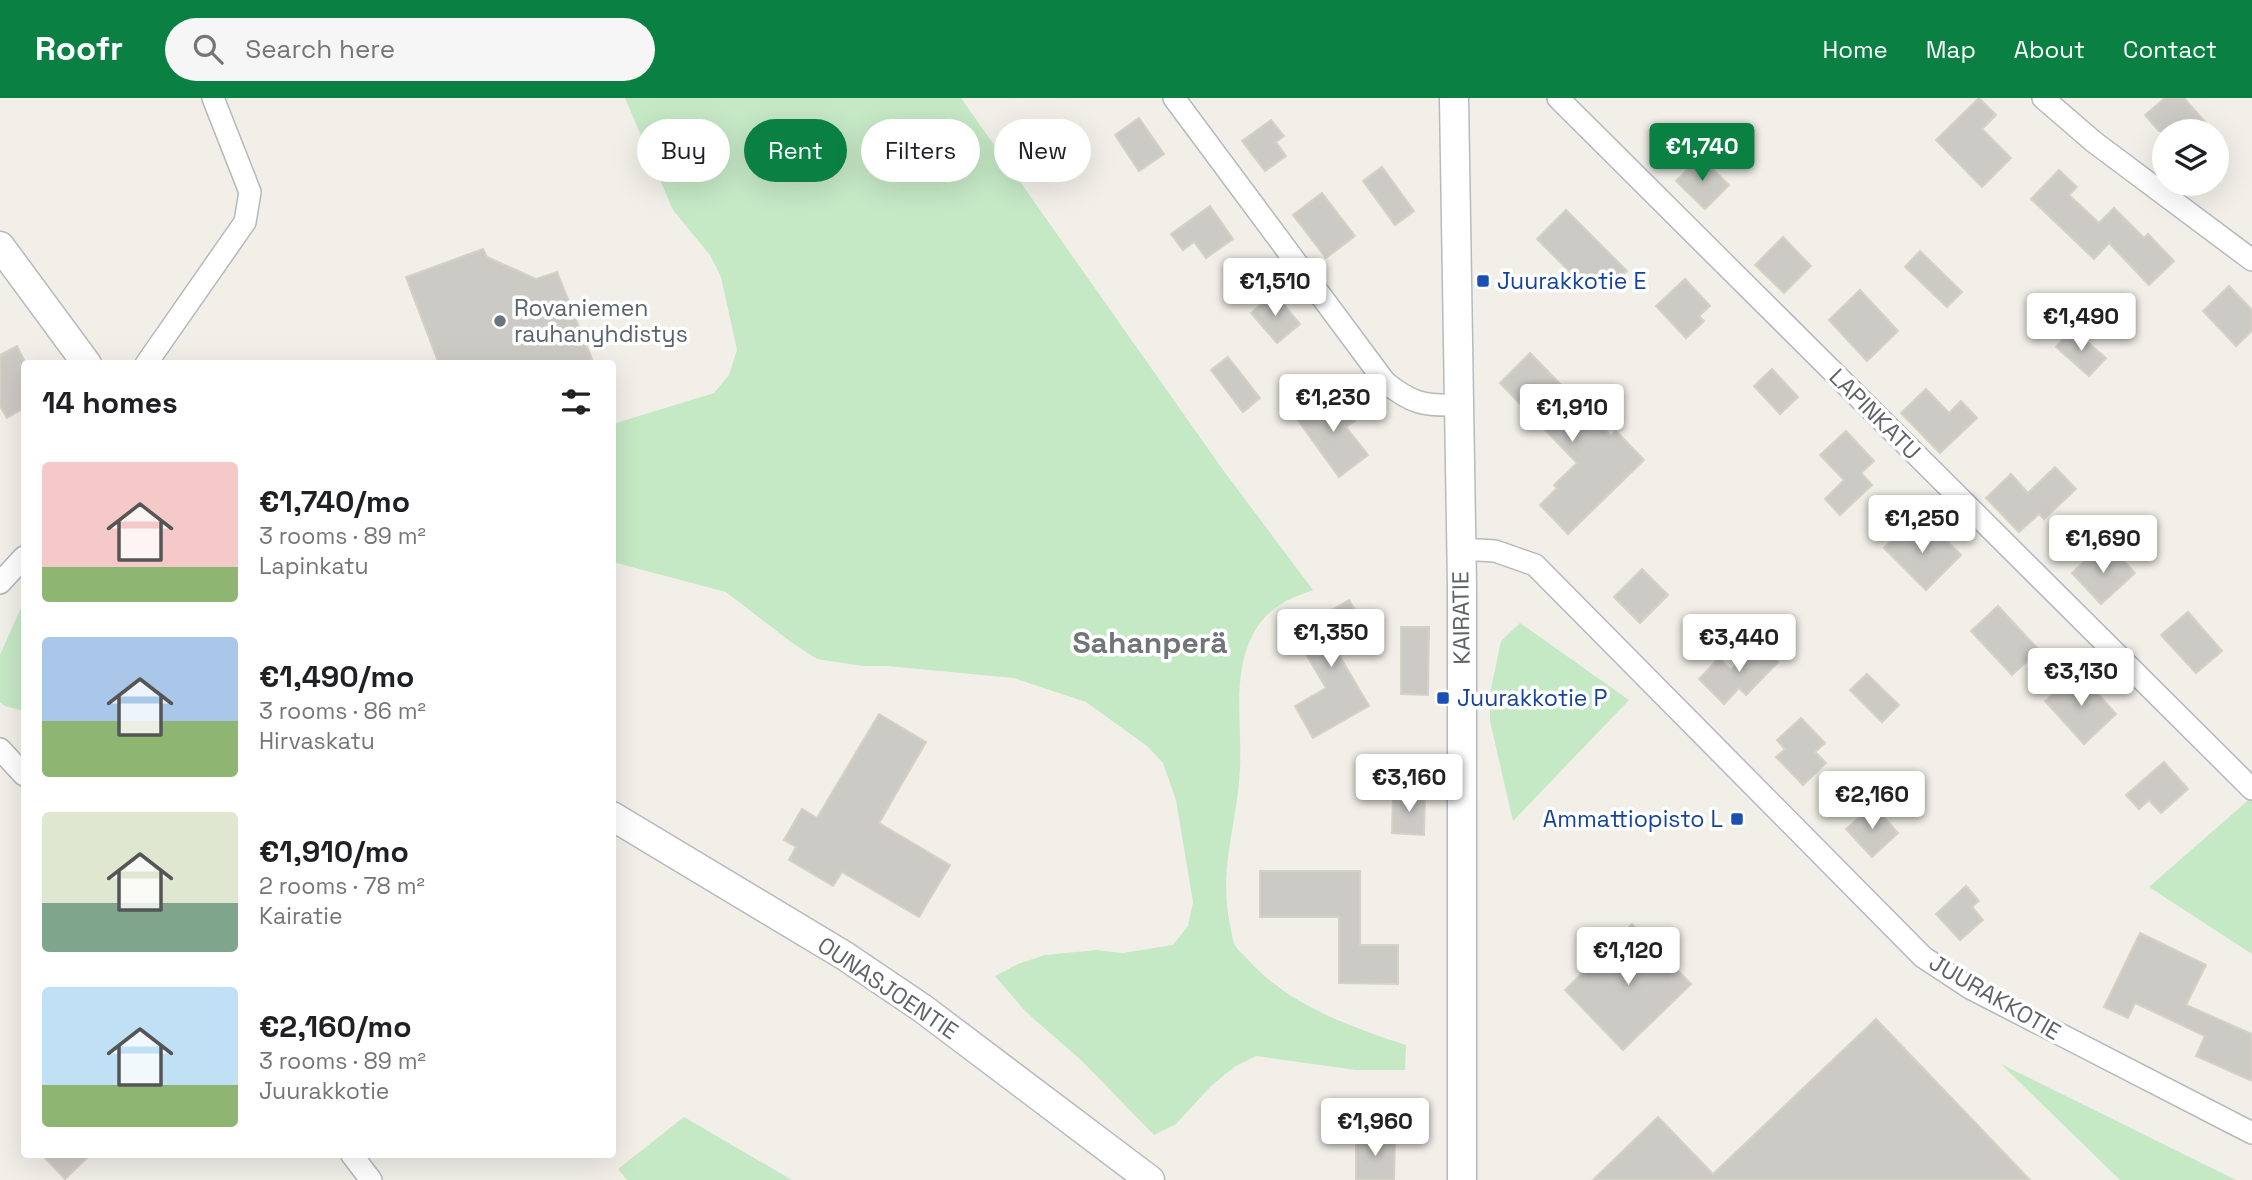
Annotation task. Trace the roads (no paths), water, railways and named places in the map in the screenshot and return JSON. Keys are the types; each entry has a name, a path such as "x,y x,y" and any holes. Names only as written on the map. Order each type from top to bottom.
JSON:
{"main road":[{"name":"KAIRATIE","path":"1454,98 1460,549 1462,1180"},
{"path":"0,246 84,360"},
{"name":"OUNASJOENTIE","path":"616,818 845,956 922,1008 1150,1180"}],"street":[{"path":"149,360 245,222 250,192 213,98"},
{"path":"1174,98 1385,382 1406,399 1428,406 1457,405"},
{"name":"LAPINKATU","path":"1558,98 2252,789"},
{"path":"2043,98 2094,142 2252,260"},
{"name":"JUURAKKOTIE","path":"1460,549 1495,551 1535,565 1923,957 1970,988 2252,1133"},
{"path":"0,583 21,560"},
{"path":"0,749 21,772"},
{"path":"354,1158 371,1180"}],"place":[{"name":"Juurakkotie E","path":"1483,281"},
{"name":"Rovaniemen rauhanyhdistys","path":"500,321"},
{"name":"Juurakkotie P","path":"1443,698"},
{"name":"Ammattiopisto L","path":"1737,819"}],"district":[{"name":"Sahanperä","path":"1150,642"}]}
